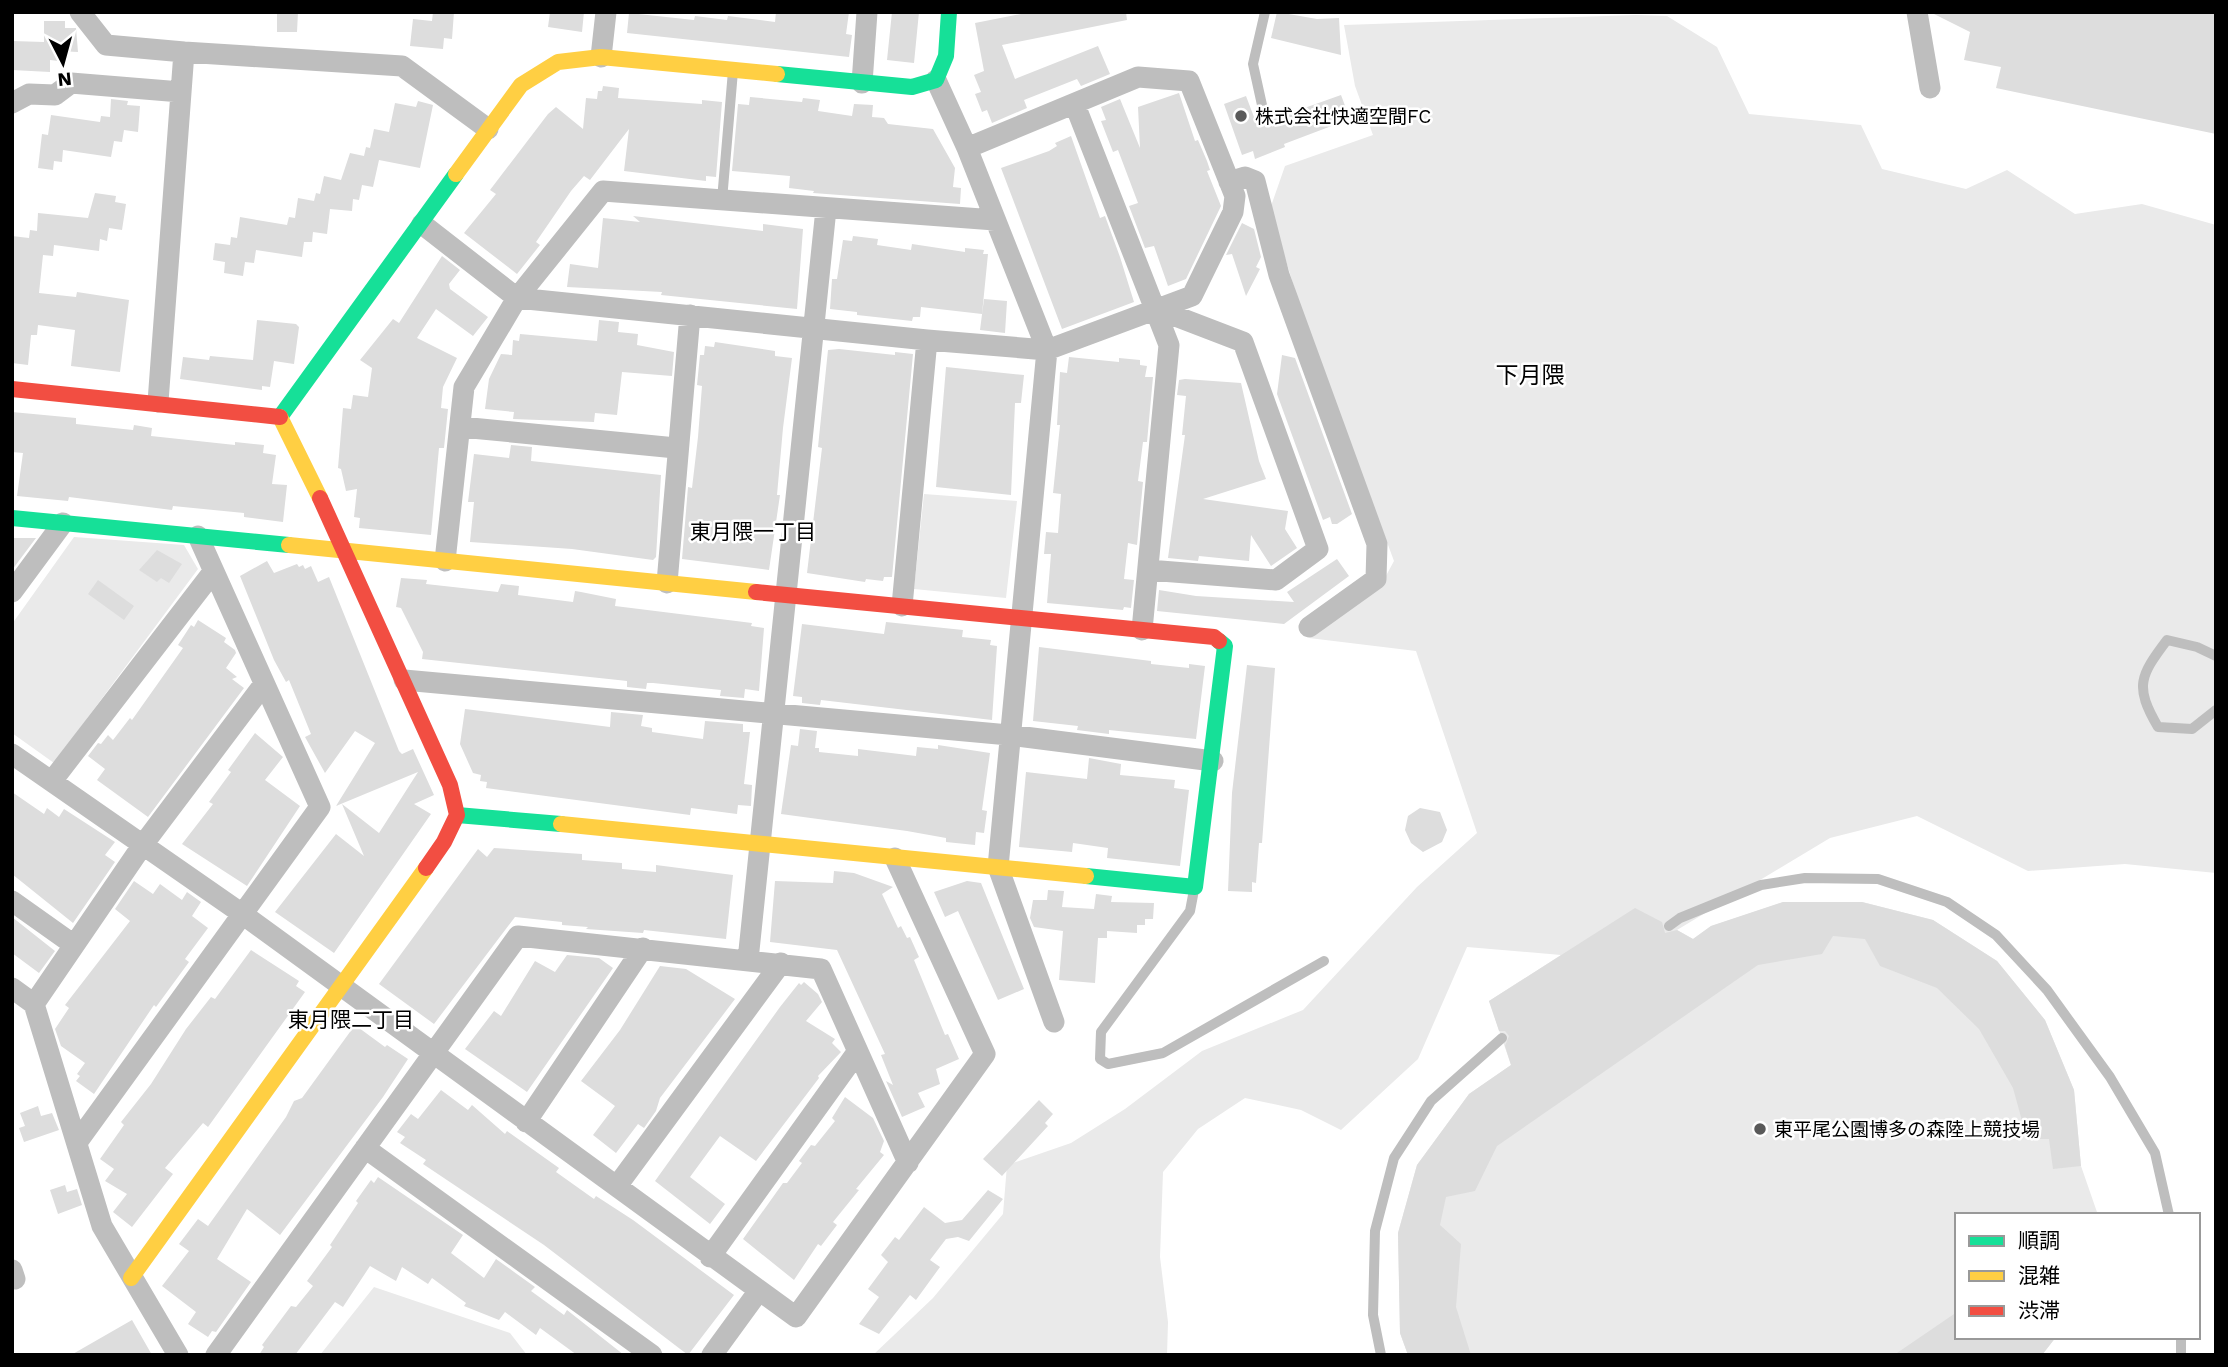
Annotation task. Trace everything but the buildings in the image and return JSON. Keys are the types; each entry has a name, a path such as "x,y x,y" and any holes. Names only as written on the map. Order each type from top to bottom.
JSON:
{"street":[{"path":"80,12 106,45 402,66 488,129"},
{"path":"601,57 606,12"},
{"path":"862,83 867,12"},
{"path":"949,12 946,56 936,80 967,148 1047,350 998,867 1054,1023"},
{"path":"1917,12 1930,88"},
{"path":"158,402 184,51"},
{"path":"280,417 521,85 550,63 572,57 601,57 912,87 936,80"},
{"path":"422,224 517,298 1047,350 1192,296 1233,212 1235,196 1189,81 1138,77 967,148"},
{"path":"12,103 29,94 55,94 71,83 181,92"},
{"path":"1075,104 1169,345 1142,630"},
{"path":"1229,182 1245,177 1255,181 1279,275 1377,544 1377,579 1309,627"},
{"path":"445,561 464,387 517,298 603,191 995,220"},
{"path":"748,960 826,209"},
{"path":"1148,570 1276,580 1318,549 1243,342 1157,309"},
{"path":"667,583 676,448 690,315"},
{"path":"902,606 927,340"},
{"path":"12,389 158,402 280,417"},
{"path":"131,1278 444,842 457,815 450,785 347,551 280,417"},
{"path":"461,427 676,448"},
{"path":"12,518 1214,637 1226,646 1195,887 895,858 761,841 457,815"},
{"path":"12,592 63,523"},
{"path":"78,1141 240,913 320,807 198,536"},
{"path":"51,781 213,572"},
{"path":"404,680 1009,735 1213,761"},
{"path":"34,1004 142,846 264,684"},
{"path":"12,754 240,913 617,1186 758,1292 796,1317 985,1054 895,858"},
{"path":"12,901 75,945"},
{"path":"216,1355 518,936 821,969 908,1163"},
{"path":"526,1122 643,948"},
{"path":"617,1186 781,963"},
{"path":"12,988 34,1004 102,1226 178,1355"},
{"path":"710,1256 858,1051"},
{"path":"365,1149 652,1355"},
{"path":"712,1355 758,1292"}],"lane":[{"path":"1262,105 1253,64 1265,12"},
{"path":"722,200 733,71"},
{"path":"2216,656 2197,647 2167,640 2144,670 2144,702 2158,727 2192,729 2216,710"},
{"path":"1669,926 1681,918 1761,885 1805,878 1878,879 1947,902 1996,934 2047,990 2110,1077 2155,1153 2169,1213"},
{"path":"1195,887 1190,911 1101,1032 1100,1059 1108,1063 1163,1053 1324,961"},
{"path":"1381,1355 1373,1315 1375,1231 1394,1158 1431,1101 1502,1038"}],"shaded area":[{"path":"1667,16 1717,47 1749,114 1861,125 1882,169 1966,189 2007,170 2075,214 2142,204 2216,225 2216,873 2125,864 2028,871 1917,816 1830,838 1677,930 1693,939 1711,926 1783,902 1862,902 1933,920 1997,961 2045,1020 2074,1090 2081,1166 2097,1213 1955,1213 1955,1339 2054,1339 2042,1355 1408,1355 1400,1333 1398,1233 1417,1165 1469,1094 1511,1065 1489,1001 1561,955 1467,947 1418,1059 1341,1130 1301,1110 1245,1098 1198,1129 1163,1172 1160,1257 1168,1322 1167,1355 873,1355 933,1298 1003,1214 1007,1165 1071,1143 1125,1109 1202,1051 1303,1010 1417,887 1477,833 1416,651 1309,638 1381,585 1394,561 1303,316 1270,209 1285,166 1373,135 1355,86 1344,25"},
{"path":"924,494 1017,501 1006,598 914,589"},
{"path":"74,537 184,545 198,569 54,763 12,733 12,624"},
{"path":"374,1287 510,1333 527,1355 320,1355"}],"traffic: fast":[{"path":"777,74 912,87 936,80 946,56 949,12"},
{"path":"280,417 456,174"},
{"path":"12,518 289,545"},
{"path":"1086,876 1195,887 1225,646 1219,641"},
{"path":"457,815 561,824"}],"traffic: slow":[{"path":"456,174 521,85 558,62 601,57 777,74"},
{"path":"280,417 320,498"},
{"path":"289,545 756,592"},
{"path":"561,824 1086,876"},
{"path":"131,1278 426,868"}],"traffic: jam":[{"path":"12,389 280,417"},
{"path":"320,498 450,785 457,815 444,842 426,868"},
{"path":"756,592 1214,637 1219,641"}],"place":[{"name":"株式会社快適空間FC","path":"1241,116"},
{"name":"東平尾公園博多の森陸上競技場","path":"1760,1129"}],"district":[{"name":"下月隈","path":"1530,375"},
{"name":"東月隈一丁目","path":"753,531"},
{"name":"東月隈二丁目","path":"351,1019"}]}
